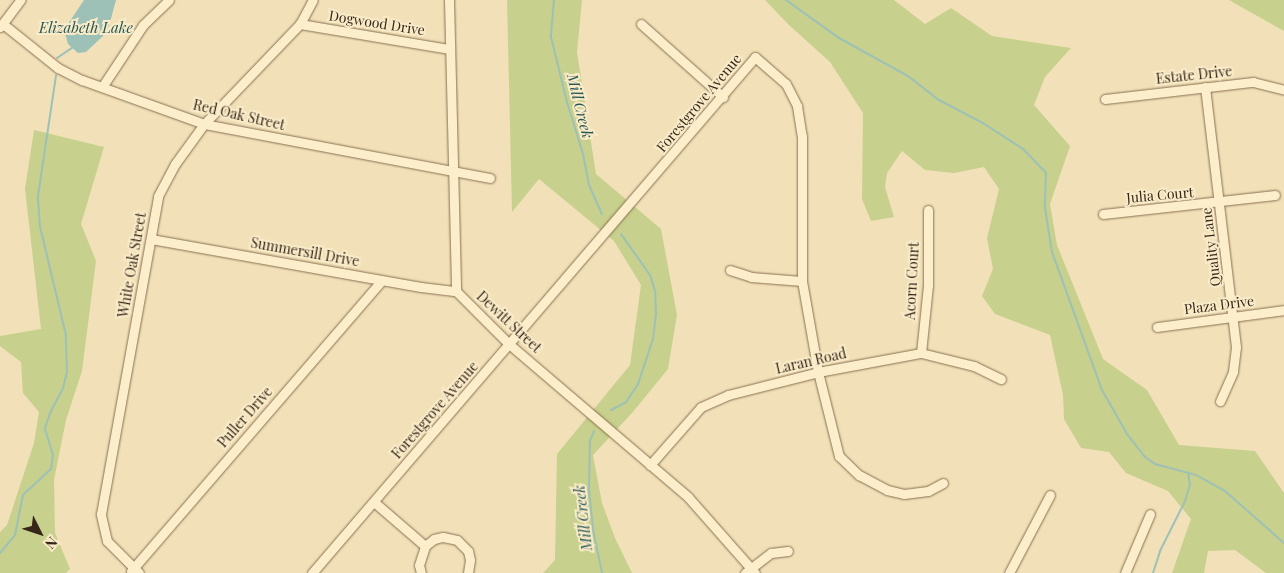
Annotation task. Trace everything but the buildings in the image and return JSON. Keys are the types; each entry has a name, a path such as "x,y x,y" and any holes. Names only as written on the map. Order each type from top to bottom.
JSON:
{"street":[{"path":"1,25 20,0"},
{"path":"102,87 143,26 170,0"},
{"name":"White Oak Street","path":"134,572 107,541 101,514 158,196 175,164 204,124 300,24 313,0"},
{"name":"Dewitt Street","path":"449,0 451,169 456,291 510,344 700,510 750,571"},
{"name":"Dogwood Drive","path":"300,24 450,49"},
{"path":"641,24 723,97"},
{"name":"Red Oak Street","path":"1,25 58,68 102,87 204,124 451,169 490,178"},
{"name":"Forestgrove Avenue","path":"312,573 723,97 755,57 786,84 796,106 802,136 802,281 818,372 839,456 859,475 887,490 904,494 928,491 943,483"},
{"name":"Estate Drive","path":"1105,99 1253,82 1284,90"},
{"name":"Quality Lane","path":"1205,87 1236,347 1232,372 1220,401"},
{"name":"Julia Court","path":"1104,214 1220,203 1275,195"},
{"name":"Acorn Court","path":"921,353 928,285 928,210"},
{"name":"Summersill Drive","path":"150,238 421,288 456,291"},
{"path":"730,270 750,278 802,281"},
{"name":"Puller Drive","path":"134,572 382,280"},
{"name":"Plaza Drive","path":"1157,327 1284,310"},
{"name":"Laran Road","path":"650,465 701,407 728,395 818,372 921,353 974,366 1001,379"},
{"path":"1010,573 1050,496"},
{"path":"374,502 425,546"},
{"path":"1126,573 1150,514"},
{"path":"421,573 419,565 425,546 434,539 443,537 457,540 468,550 470,560 468,573"},
{"path":"750,571 771,553 788,551"}],"green space":[{"path":"507,0 582,0 577,52 596,174 661,229 677,315 668,369 632,413 593,455 602,503 615,538 632,573 543,573 555,560 557,454 630,365 641,285 614,241 539,179 512,212"},
{"path":"765,0 894,0 925,24 951,8 992,36 1071,48 1045,77 1034,105 1070,146 1050,204 1057,245 1103,359 1147,390 1179,445 1255,451 1284,493 1284,573 1266,573 1235,550 1208,551 1204,573 1172,573 1191,519 1168,491 1126,473 1109,452 1081,448 1064,419 1063,395 1050,335 995,314 982,296 993,269 987,238 999,189 984,167 954,173 925,170 902,151 887,173 885,187 894,217 871,221 862,199 863,113 830,62 789,25"},
{"path":"1229,0 1284,0 1284,31 1243,8"},
{"path":"34,130 104,147 81,224 96,261 82,371 66,420 54,480 55,533 70,569 66,573 0,573 0,532 7,525 34,443 39,412 23,393 21,362 0,346 0,336 41,329 25,189"}],"water":[{"name":"Elizabeth Lake","path":"84,0 116,0 109,26 103,36 86,52 78,53 68,44 64,30"}],"waterway":[{"name":"Mill Creek","path":"554,0 551,37 567,102 583,154 589,185 602,214"},
{"path":"786,0 839,38 908,76 937,99 983,123 1023,149 1046,173 1045,208 1052,252 1102,390 1127,434 1145,457 1155,464 1196,475 1225,491 1284,543"},
{"path":"57,58 72,48"},
{"path":"0,553 15,535 23,495 51,469 53,455 45,428 51,411 63,388 67,372 66,335 40,227 38,196 56,75"},
{"name":"Mill Creek","path":"611,410 626,402 638,384 653,339 656,314 655,291 650,275 621,234"},
{"name":"Mill Creek","path":"594,431 590,441 589,490 593,529 602,573"},
{"path":"1153,573 1160,551 1185,501 1190,485 1188,473"}]}
